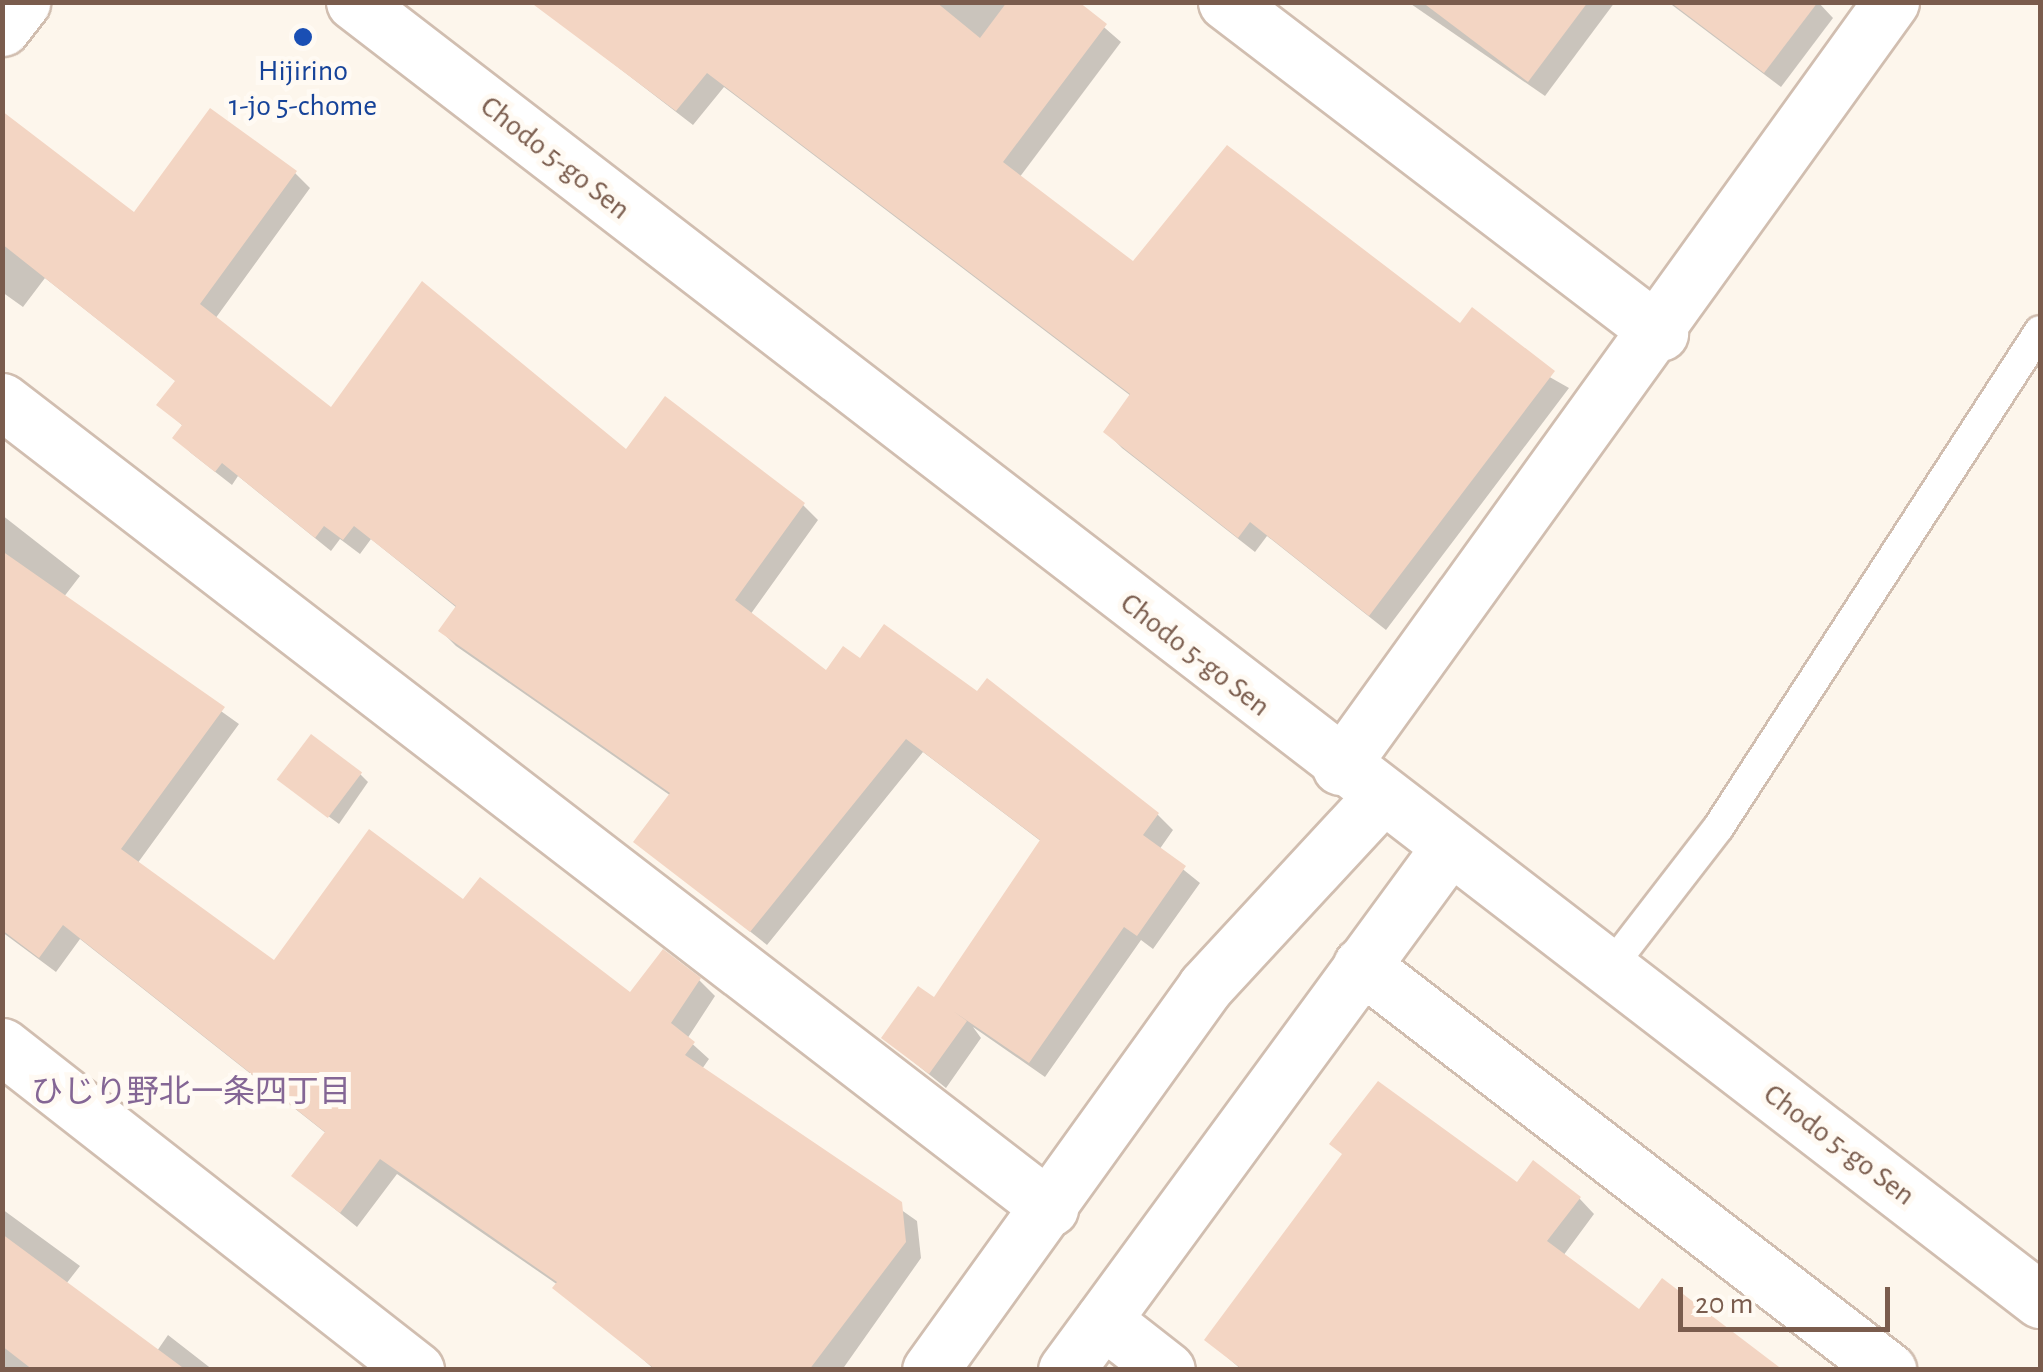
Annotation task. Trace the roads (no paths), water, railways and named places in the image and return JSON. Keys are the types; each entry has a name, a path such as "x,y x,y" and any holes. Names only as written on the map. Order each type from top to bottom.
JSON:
{"street":[{"path":"2,28 22,2"},
{"name":"Chodo 5-go Sen","path":"354,2 1360,783 2040,1300"},
{"path":"1226,2 1660,333"},
{"path":"930,1370 1205,987 1360,783 1660,333 1892,2"},
{"path":"2,401 1050,1208"},
{"path":"1066,1370 1448,849"},
{"path":"1361,965 1888,1370"},
{"path":"2,1046 416,1370"},
{"path":"1102,1320 1167,1370"}],"lane":[{"path":"1608,970 1718,828 2040,331"}],"place":[{"name":"Hijirino 1-jo 5-chome","path":"303,37"}],"district":[{"name":"ひじり野北一条四丁目","path":"191,1092"}]}
